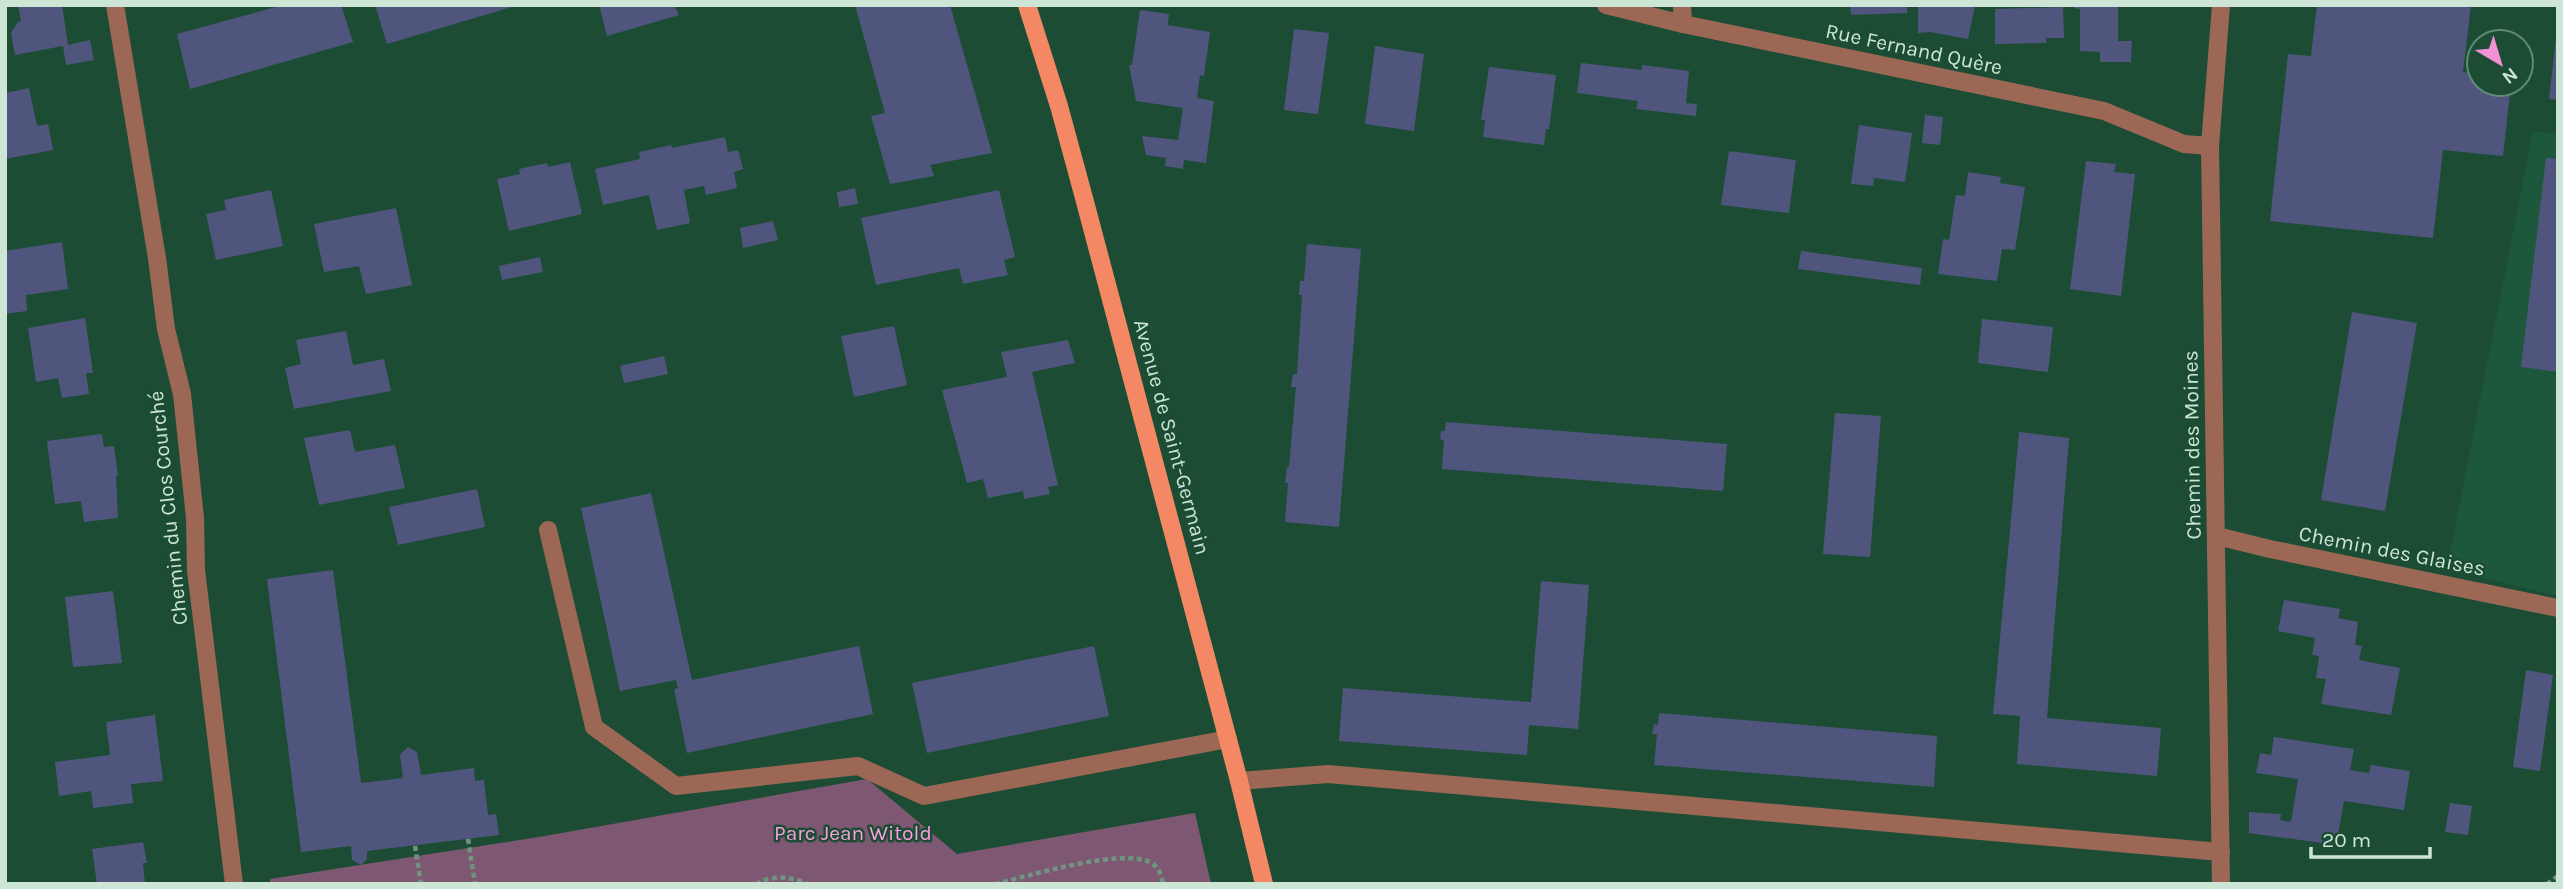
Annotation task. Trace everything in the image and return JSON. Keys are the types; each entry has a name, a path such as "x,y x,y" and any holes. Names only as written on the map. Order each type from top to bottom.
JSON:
{"main road":[{"name":"Avenue de Saint-Germain","path":"1027,5 1077,172 1264,884"}],"street":[{"name":"Chemin du Clos Courché","path":"115,5 157,258 166,329 182,394 195,518 196,569 234,884"},
{"name":"Rue Fernand Quère","path":"1606,5 1683,24 2104,111 2184,144 2210,146"},
{"path":"1682,5 1683,24"},
{"name":"Chemin des Moines","path":"2221,5 2210,146 2221,884"},
{"path":"548,530 594,727 676,786 858,766 924,796 1228,739"},
{"name":"Chemin des Glaises","path":"2217,536 2558,608"},
{"path":"1239,781 1328,774 2221,852"}],"path":[{"path":"468,839 475,884"},
{"path":"415,846 421,884"},
{"path":"995,884 1092,862 1134,858 1152,863 1161,872 1163,884"},
{"path":"2547,884 2558,876"},
{"path":"756,884 794,877 807,884"}],"shaded area":[{"path":"2533,131 2558,134 2558,596 2447,569"}],"green space":[{"name":"Parc Jean Witold","path":"867,779 957,854 1195,813 1211,884 270,884 270,879 539,837"}],"building":[{"path":"18,5 62,5 68,45 90,40 94,60 66,65 63,46 15,55 11,33 21,21"},
{"path":"283,5 341,5 353,42 190,89 177,34"},
{"path":"375,5 515,5 515,6 387,44"},
{"path":"599,5 674,5 679,15 607,36"},
{"path":"855,5 950,5 992,153 930,165 934,176 890,184 871,116 885,113"},
{"path":"1850,5 1907,5 1907,13 1851,15"},
{"path":"1918,5 1975,6 1968,39 1930,32 1918,33"},
{"path":"2074,5 2118,5 2118,41 2132,41 2131,62 2100,62 2100,52 2080,51 2080,9 2074,8"},
{"path":"2317,5 2471,5 2468,28 2465,28 2465,98 2509,98 2503,156 2443,150 2433,238 2270,221 2288,54 2311,56"},
{"path":"2063,7 2064,38 2046,38 2046,43 1995,44 1995,9"},
{"path":"1140,10 1169,14 1168,25 1210,32 1204,76 1200,75 1197,98 1214,101 1206,163 1184,160 1183,169 1165,166 1166,158 1146,155 1142,136 1178,140 1183,108 1136,101 1129,65 1132,65"},
{"path":"1294,29 1329,33 1318,114 1284,110"},
{"path":"2558,38 2558,100 2549,99"},
{"path":"1375,46 1424,54 1414,131 1365,124"},
{"path":"1581,63 1642,70 1642,65 1689,71 1686,103 1697,104 1696,116 1636,109 1638,101 1577,93"},
{"path":"1489,67 1556,75 1549,129 1546,129 1544,145 1483,137 1485,120 1481,120"},
{"path":"29,88 37,126 48,124 53,150 5,159 5,93"},
{"path":"1925,115 1943,117 1940,145 1922,143"},
{"path":"1859,125 1912,133 1905,182 1874,178 1873,186 1851,184"},
{"path":"725,137 728,152 738,150 743,169 734,172 737,188 706,195 704,186 684,190 690,223 657,230 649,195 603,205 595,169 640,159 639,152"},
{"path":"1729,151 1796,160 1789,213 1721,205"},
{"path":"2546,158 2558,159 2558,372 2521,367"},
{"path":"2086,161 2116,164 2114,172 2135,174 2121,296 2070,289"},
{"path":"570,162 582,214 509,231 497,179 520,174 519,169 547,163 548,167"},
{"path":"1968,172 2001,177 2000,183 2025,187 2015,250 2002,249 1997,281 1938,274 1943,239 1949,240 1956,195 1965,196"},
{"path":"855,188 858,204 839,207 837,192"},
{"path":"271,190 283,246 216,260 206,214 226,210 224,200"},
{"path":"999,190 1015,257 1004,260 1008,275 963,284 959,268 876,285 861,218"},
{"path":"396,208 412,285 366,294 359,266 324,272 314,224"},
{"path":"773,221 778,240 743,248 740,228"},
{"path":"62,242 68,289 26,295 27,311 5,314 5,251"},
{"path":"1307,244 1361,249 1339,527 1285,522 1288,483 1285,483 1289,467 1296,387 1291,387 1293,374 1297,374 1302,295 1299,295 1300,281 1304,281"},
{"path":"1801,251 1922,268 1920,285 1798,269"},
{"path":"540,257 543,272 502,280 499,266"},
{"path":"2352,312 2417,323 2385,511 2321,500"},
{"path":"85,318 93,373 86,373 89,394 62,398 58,378 36,382 28,328"},
{"path":"1982,319 2053,327 2048,372 1978,363"},
{"path":"894,326 907,385 854,397 841,336"},
{"path":"346,331 353,365 384,359 391,391 294,409 285,368 301,364 296,340"},
{"path":"1068,340 1075,363 1032,372 1058,485 1048,487 1050,494 1024,499 1023,491 988,498 983,479 967,483 942,390 1007,377 1001,352"},
{"path":"664,356 668,374 624,383 620,366"},
{"path":"1835,413 1881,416 1870,557 1823,554"},
{"path":"1446,422 1727,444 1723,491 1442,469 1444,441 1440,439"},
{"path":"350,430 355,452 395,445 405,488 319,505 304,438"},
{"path":"2019,432 2069,438 2047,718 2161,728 2157,776 2017,764 2020,716 1993,714"},
{"path":"102,434 104,447 114,446 118,475 118,518 84,522 81,501 55,504 47,441"},
{"path":"477,489 485,527 398,545 389,507"},
{"path":"651,493 692,680 859,646 873,714 687,753 674,689 678,688 676,680 620,691 581,508"},
{"path":"333,570 361,783 403,778 400,755 408,747 417,752 421,775 474,768 475,781 484,780 488,815 496,814 499,835 367,851 367,859 361,865 352,860 351,846 301,852 267,579"},
{"path":"1541,581 1589,585 1578,729 1529,725 1527,755 1339,741 1343,688 1531,702"},
{"path":"113,591 122,663 73,667 65,597"},
{"path":"2284,600 2340,609 2338,618 2358,622 2355,645 2362,646 2359,660 2400,668 2391,715 2321,704 2326,679 2316,678 2319,656 2312,655 2315,638 2278,631"},
{"path":"1094,646 1109,716 927,753 912,683"},
{"path":"2526,670 2553,675 2540,771 2513,767"},
{"path":"1659,713 1937,736 1934,787 1654,765 1657,734 1652,734 1654,724 1658,725"},
{"path":"155,715 163,781 131,784 133,803 93,808 91,791 59,796 55,762 110,755 106,722"},
{"path":"2274,737 2354,749 2350,770 2369,773 2371,765 2410,771 2404,810 2344,801 2336,845 2249,833 2249,812 2281,814 2280,820 2291,822 2298,779 2256,773 2260,753 2271,755"},
{"path":"2450,803 2472,806 2468,835 2445,832"},
{"path":"143,842 147,863 143,863 145,884 97,884 92,849"}]}
